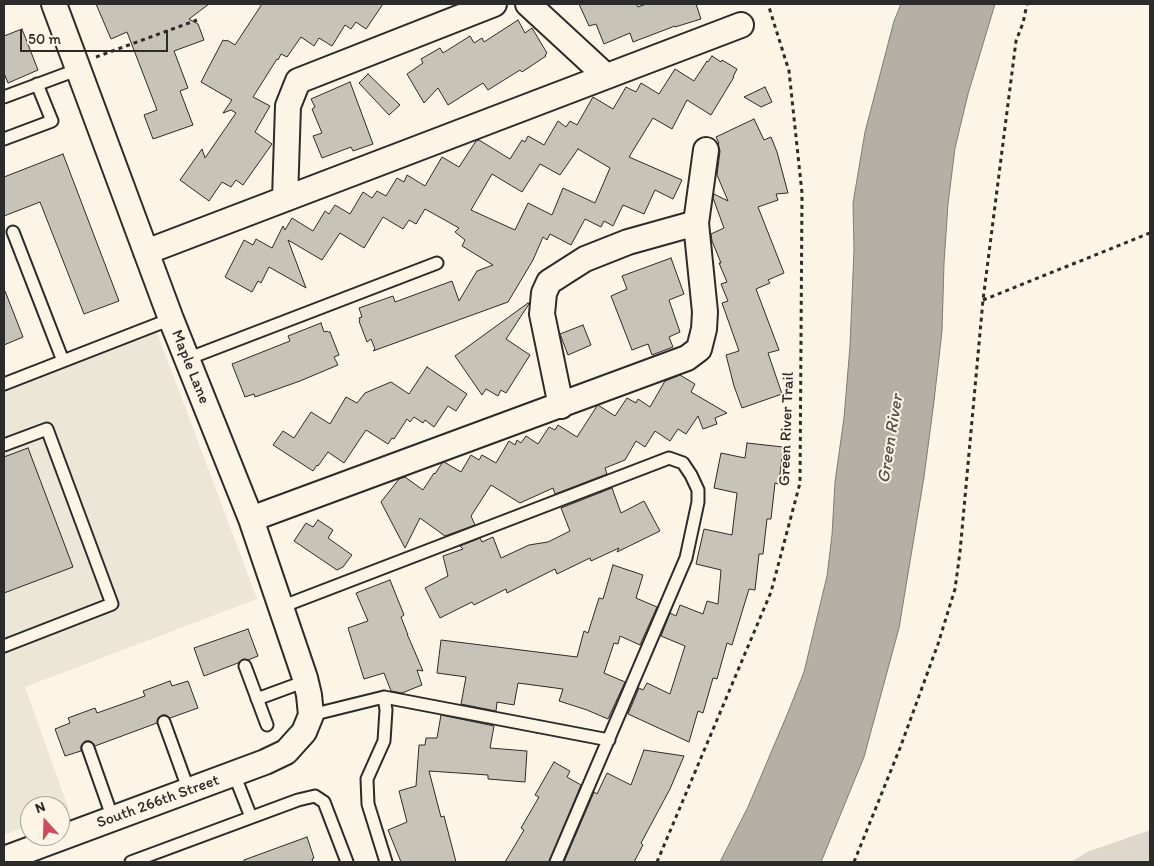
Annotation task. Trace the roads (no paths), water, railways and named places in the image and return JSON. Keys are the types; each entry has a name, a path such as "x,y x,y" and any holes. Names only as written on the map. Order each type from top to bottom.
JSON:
{"street":[{"name":"Maple Lane","path":"54,4 171,319 251,519 306,681 309,695 307,724"},
{"path":"285,199 288,106 298,81 494,4"},
{"path":"529,4 606,76"},
{"path":"146,252 742,24"},
{"path":"251,519 687,358 698,349 704,329 705,312 696,223 706,150"},
{"path":"561,406 542,314 544,293 549,282 585,259 628,242 696,223"},
{"name":"South 266th Street","path":"4,859 265,762 286,752 307,724"}],"lane":[{"path":"4,97 78,67"},
{"path":"4,139 52,122 37,84"},
{"path":"13,232 63,361"},
{"path":"187,358 437,262"},
{"path":"4,384 171,319"},
{"path":"4,446 47,429 112,604 4,646"},
{"path":"281,607 669,458 682,463 691,475 698,490 698,502 686,558 556,862"},
{"path":"245,666 267,725"},
{"path":"257,699 306,681"},
{"path":"307,724 384,698 609,740"},
{"path":"384,698 386,710 384,741 368,779 368,804 386,862"},
{"path":"164,722 189,791"},
{"path":"88,748 113,818"},
{"path":"234,774 251,817"},
{"path":"131,862 298,800 315,796 324,802 347,862"}],"water":[{"name":"Green River","path":"901,4 995,4 968,94 955,148 948,204 942,331 934,401 924,477 899,628 864,757 821,862 720,862 748,807 804,672 827,576 850,346 854,250 853,203 865,132 894,21"}]}
